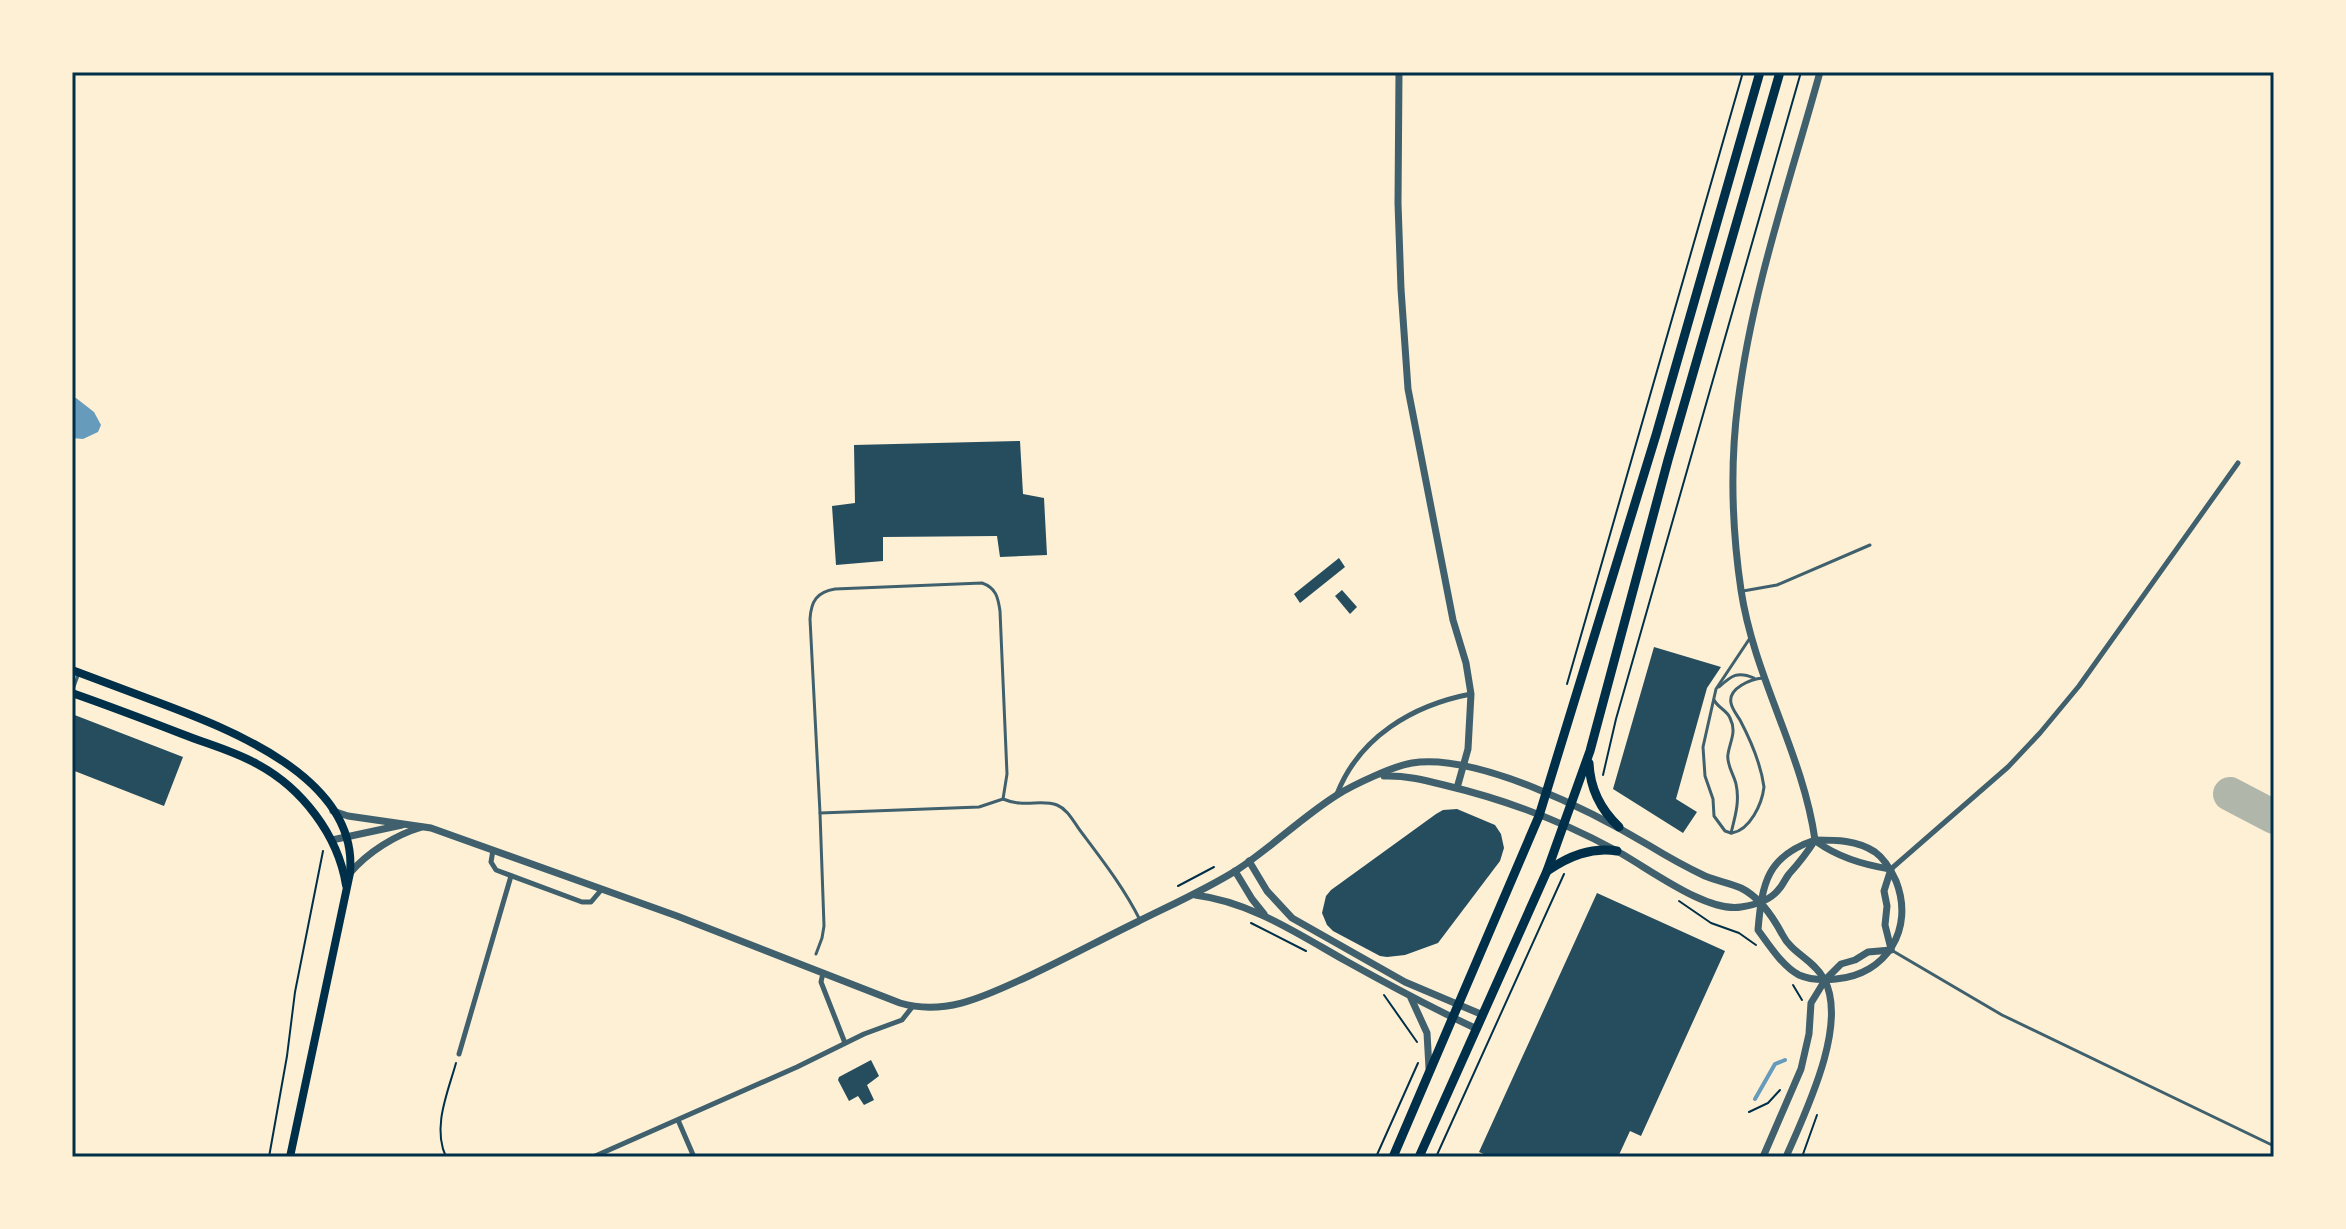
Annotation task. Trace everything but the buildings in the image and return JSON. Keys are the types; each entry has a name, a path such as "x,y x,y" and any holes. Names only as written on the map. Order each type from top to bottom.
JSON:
{"highway":[{"path":"1393,1157 1539,816 1656,435 1760,72"},
{"path":"1419,1157 1547,871 1590,751 1668,460 1780,72"},
{"path":"1590,751 1594,790 1606,814 1619,827"},
{"path":"1547,871 1584,852 1617,851"}],"main road":[{"path":"76,671 193,715 259,745 307,780 333,811 346,838 350,873 290,1157"},
{"path":"72,692 259,765 294,791 332,840 347,890"}],"street":[{"path":"1399,72 1398,217 1408,389 1471,694 1469,736 1457,788"},
{"path":"1376,776 1413,778 1457,788 1525,810 1577,831 1712,904 1726,908 1760,903 1778,891 1815,840 1800,772 1758,678 1741,591 1733,482 1738,401 1760,285 1820,72"},
{"path":"1891,950 1885,925 1887,906 1884,891 1891,869 2008,767 2040,733 2079,686 2238,463"},
{"path":"1337,795 1354,762 1371,741 1389,726 1440,702 1471,694"},
{"path":"333,811 348,816 424,826 913,1006 940,1008 979,998 1193,895 1235,871 1337,795 1376,776 1409,763 1430,762 1464,767 1497,775 1572,803 1684,865 1721,883 1741,888 1760,903 1789,946 1812,962 1825,980 1832,1003 1825,1058 1786,1157"},
{"path":"332,840 408,824"},
{"path":"350,873 395,837 424,826"},
{"path":"1815,840 1833,853 1864,865 1891,869"},
{"path":"1815,840 1840,840 1861,845 1876,853 1891,869 1900,891 1899,930 1891,950 1874,966 1851,978 1825,980 1800,976 1758,930 1766,879 1793,848 1815,840"},
{"path":"493,850 491,858 496,870 582,902 591,902 602,889"},
{"path":"1249,861 1267,891 1292,918 1405,982 1483,1015"},
{"path":"1235,871 1266,915"},
{"path":"459,1054 511,876"},
{"path":"1193,895 1219,899 1266,915 1411,998 1477,1029"},
{"path":"1763,1157 1801,1069 1809,1034 1811,1003 1825,980 1841,964 1868,952 1891,950"},
{"path":"823,972 821,982 845,1043"},
{"path":"1411,998 1427,1033 1429,1070"},
{"path":"593,1157 902,1020 913,1006"},
{"path":"678,1120 694,1157"}],"lane":[{"path":"1741,591 1777,585 1870,545"},
{"path":"816,954 824,926 810,619 811,605 817,597 835,589 982,583 990,586 998,598 1000,611 1007,774 1003,799"},
{"path":"1750,637 1716,689 1703,747 1705,776 1713,799 1714,816 1725,831 1731,833 1745,827 1763,794 1761,774 1731,703 1734,692 1758,678"},
{"path":"72,692 76,671"},
{"path":"1716,689 1737,674 1758,678"},
{"path":"1714,699 1716,705 1731,718 1733,731 1728,755 1736,782 1737,809 1731,833"},
{"path":"820,813 979,807 1003,799 1016,804 1061,807 1118,880 1140,920"},
{"path":"1891,950 2002,1015 2274,1146"}],"path":[{"path":"1567,683 1743,72"},
{"path":"1603,783 1607,752 1801,72"},
{"path":"269,1157 295,992 323,848"},
{"path":"1178,886 1214,867"},
{"path":"1436,1157 1567,870"},
{"path":"1677,900 1711,923 1739,933 1761,950"},
{"path":"1244,919 1310,953"},
{"path":"1788,979 1797,989 1802,1004"},
{"path":"1382,992 1420,1048"},
{"path":"446,1157 441,1148 440,1123 459,1054"},
{"path":"1376,1157 1420,1059"},
{"path":"1749,1112 1768,1103 1786,1081"},
{"path":"1802,1157 1819,1107"}],"water":[{"path":"72,398 94,412 101,425 98,432 83,439 72,438"}],"waterway":[{"path":"1755,1099 1775,1064 1785,1060"}],"taxiway":[{"path":"2230,794 2274,817"}]}
